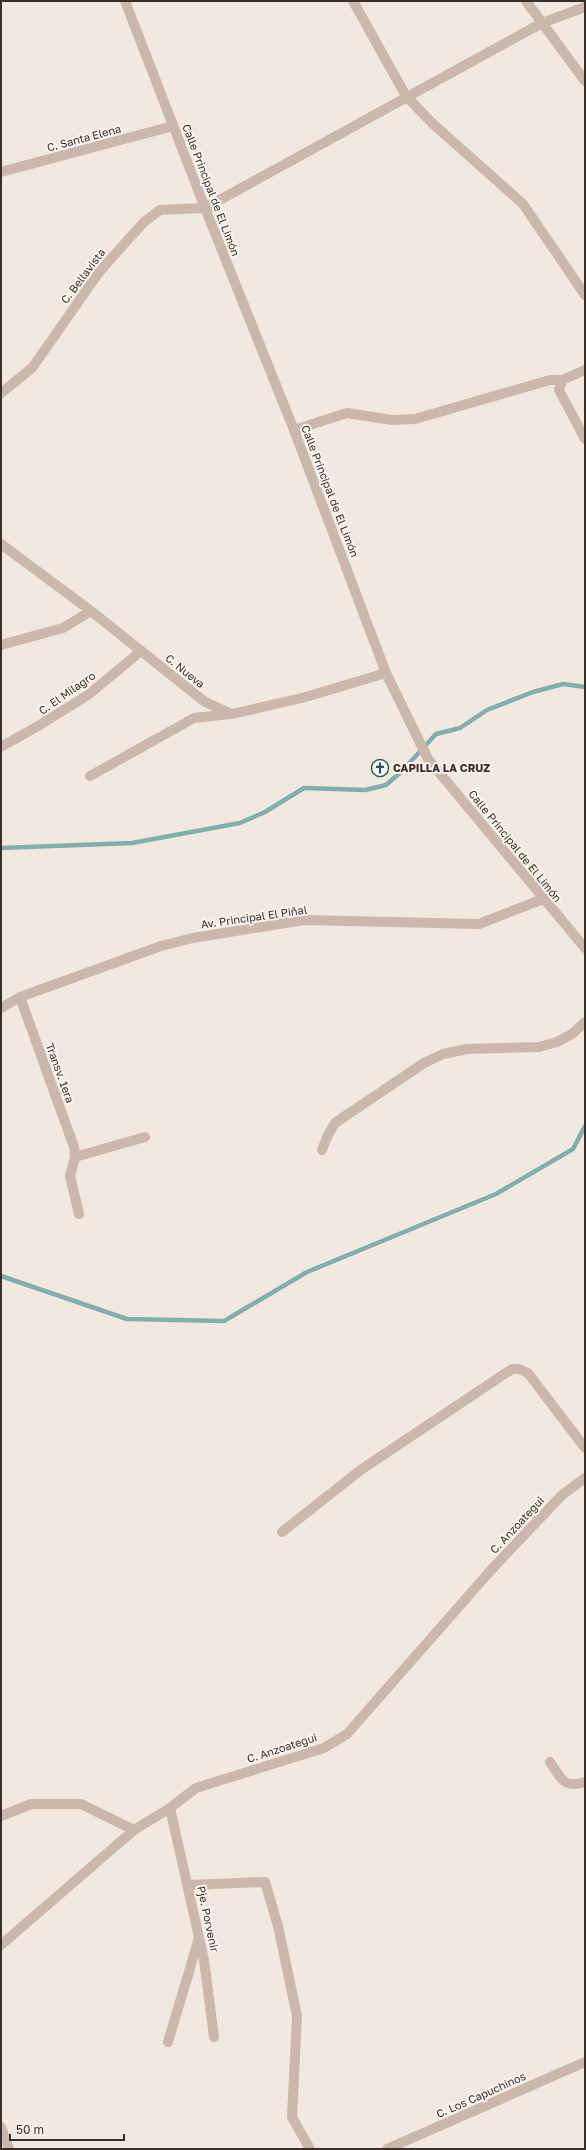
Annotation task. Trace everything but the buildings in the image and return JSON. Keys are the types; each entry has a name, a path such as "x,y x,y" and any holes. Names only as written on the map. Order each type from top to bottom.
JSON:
{"street":[{"name":"Calle Principal de El Limón","path":"125,1 205,208 294,430 386,673 428,757 543,899 585,948"},
{"path":"353,1 406,96 432,123 523,204 585,295"},
{"path":"526,1 585,81"},
{"path":"205,208 406,96 542,23 585,7"},
{"name":"C. Santa Elena","path":"1,172 173,126"},
{"name":"C. Bellavista","path":"1,393 32,368 100,271 144,222 160,210 205,208"},
{"path":"294,430 347,413 392,420 415,419 550,380 562,380 585,370"},
{"path":"562,380 559,390 585,439"},
{"name":"C. Nueva","path":"1,544 205,702 232,714"},
{"path":"1,645 63,628 90,612"},
{"name":"C. El Milagro","path":"1,747 88,695 141,651"},
{"path":"90,776 194,718 232,714 302,698 386,673"},
{"name":"Av. Principal El Piñal","path":"1,1008 20,997 161,946 194,938 304,920 479,924 543,899"},
{"name":"Transv. 1era","path":"20,997 74,1147 75,1157"},
{"path":"322,1150 328,1134 335,1123 424,1063 443,1054 467,1049 539,1047 557,1042 572,1034 585,1022"},
{"path":"79,1214 70,1176 75,1157 145,1137"},
{"path":"282,1532 362,1469 512,1369 519,1369 528,1373 585,1448"},
{"name":"C. Anzoategui","path":"1,1945 134,1830 170,1808 196,1788 324,1748 347,1734 497,1563 562,1495 585,1478"},
{"path":"550,1762 564,1782 574,1786 585,1782"},
{"path":"1,1816 31,1804 81,1804 134,1830"},
{"name":"Pje. Porvenir","path":"170,1808 204,1960 214,2037"},
{"path":"188,1885 265,1882 278,1926 297,2016 292,2117 310,2149"},
{"path":"168,2042 199,1938"},
{"name":"C. Los Capuchinos","path":"387,2149 585,2062"},
{"path":"1,2127 9,2149"}],"waterway":[{"path":"1,848 132,843 240,823 265,812 304,788 365,790 386,785 401,772 436,734 460,728 487,710 533,692 563,684 585,687"},
{"path":"1,1276 127,1319 224,1321 307,1272 496,1194 573,1149 585,1126"}],"place":[{"name":"CAPILLA LA CRUZ","path":"380,768"}]}
